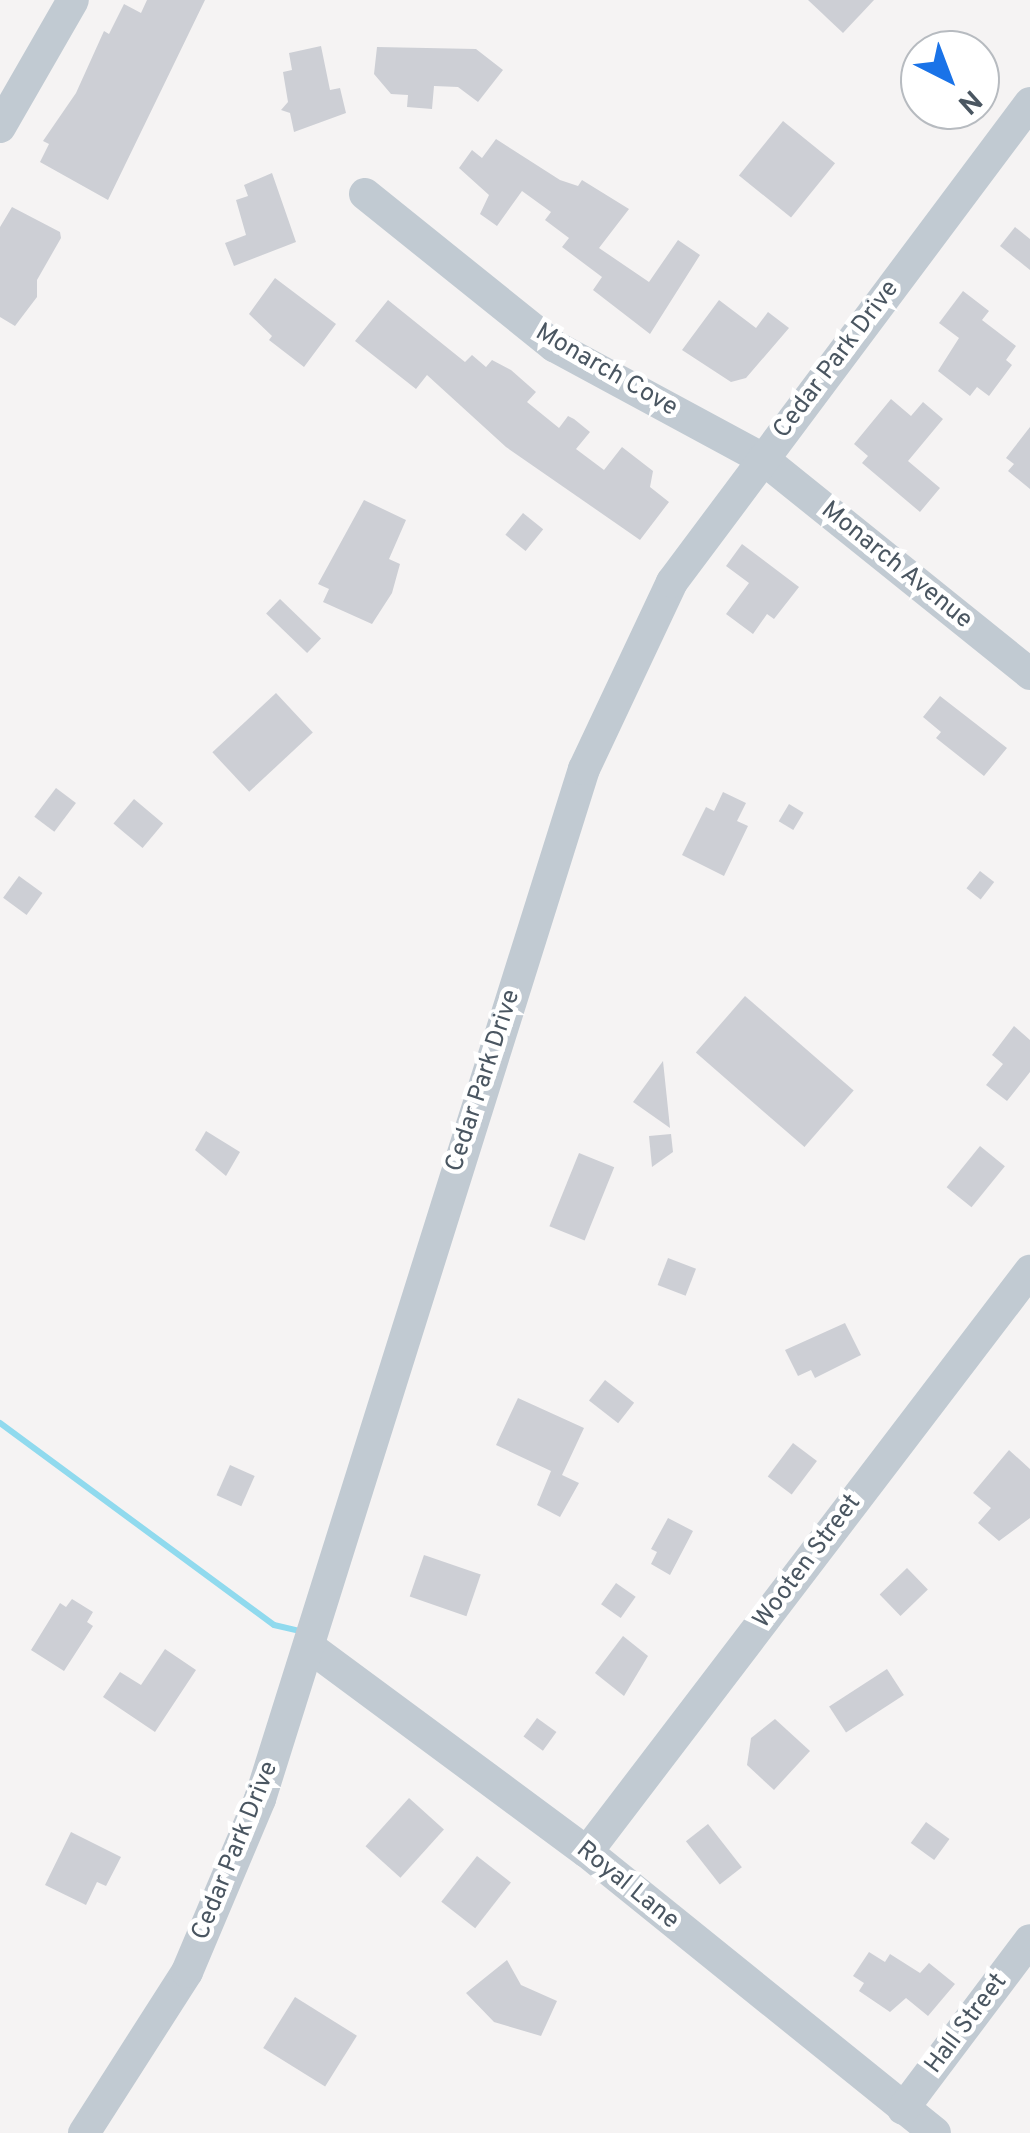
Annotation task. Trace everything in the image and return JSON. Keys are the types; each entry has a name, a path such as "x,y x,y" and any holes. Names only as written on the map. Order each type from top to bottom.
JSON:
{"street":[{"path":"0,127 73,0"},
{"name":"Cedar Park Drive","path":"84,2133 187,1972 260,1799 311,1648 410,1310 584,769 672,582 1030,103"},
{"name":"Monarch Cove","path":"365,194 554,346 763,458"},
{"name":"Monarch Avenue","path":"763,458 1030,674"},
{"name":"Wooten Street","path":"587,1852 1030,1271"},
{"name":"Royal Lane","path":"311,1648 587,1852 935,2133"},
{"name":"Hall Street","path":"904,2109 1030,1940"}],"building":[{"path":"147,0 205,0 108,200 40,162 49,144 43,141 76,93 104,31 109,34 124,4 141,13"},
{"path":"808,0 874,0 843,33"},
{"path":"321,46 330,90 340,88 346,113 294,132 290,113 281,110 288,102 283,72 292,70 289,53"},
{"path":"377,47 476,49 503,70 478,102 458,87 434,86 432,109 407,107 408,95 391,94 374,74"},
{"path":"783,121 835,163 791,218 739,175"},
{"path":"496,139 560,180 578,186 582,180 629,209 599,248 649,282 678,240 700,255 650,334 593,290 602,277 562,247 569,238 545,220 551,212 522,191 497,226 480,214 489,195 459,168 472,150 482,158"},
{"path":"272,173 296,242 234,266 225,243 246,235 236,200 248,196 244,185"},
{"path":"12,207 60,232 61,238 37,280 37,297 15,326 0,317 0,227"},
{"path":"1015,227 1030,239 1030,270 1000,246"},
{"path":"275,278 336,324 304,367 269,340 272,336 249,314"},
{"path":"963,291 989,311 982,320 1016,346 1006,360 1012,365 989,396 977,387 970,396 938,371 959,338 939,323"},
{"path":"388,300 465,362 472,355 486,367 492,360 511,370 536,392 527,402 559,428 568,416 574,419 590,432 576,449 604,470 622,447 653,471 650,487 669,502 640,540 506,447 427,375 416,389 355,341"},
{"path":"719,300 756,328 768,312 789,328 746,378 731,382 682,350"},
{"path":"891,399 911,416 923,402 943,419 908,461 940,488 920,512 862,463 868,456 854,444"},
{"path":"1030,427 1030,489 1008,471 1014,464 1006,458"},
{"path":"364,500 406,520 389,559 400,564 392,593 372,624 323,602 329,589 318,584"},
{"path":"523,513 543,529 526,551 505,535"},
{"path":"742,544 799,587 774,619 767,614 753,634 726,614 749,583 726,566"},
{"path":"280,599 321,639 307,653 266,613"},
{"path":"276,693 313,732 249,792 212,752"},
{"path":"940,696 1007,748 984,776 936,738 941,732 923,717"},
{"path":"56,788 76,803 54,832 34,817"},
{"path":"723,792 746,803 737,821 748,826 724,876 682,855 706,807 714,811"},
{"path":"134,799 163,823 143,848 113,824"},
{"path":"789,804 804,813 793,830 779,821"},
{"path":"980,871 994,882 981,899 966,888"},
{"path":"19,876 42,893 27,915 3,898"},
{"path":"745,996 854,1090 804,1147 696,1053"},
{"path":"1014,1026 1030,1040 1030,1072 1007,1101 986,1085 1003,1064 992,1055"},
{"path":"663,1061 670,1128 633,1102"},
{"path":"206,1131 240,1152 226,1176 195,1150"},
{"path":"671,1134 673,1152 652,1167 649,1136"},
{"path":"980,1146 1005,1166 972,1207 947,1187"},
{"path":"579,1153 614,1167 585,1240 549,1226"},
{"path":"668,1258 696,1269 686,1296 658,1285"},
{"path":"845,1323 861,1355 815,1378 811,1370 798,1376 785,1350"},
{"path":"605,1380 634,1403 618,1423 589,1400"},
{"path":"518,1398 584,1428 562,1475 579,1483 560,1517 537,1505 551,1471 496,1445"},
{"path":"793,1443 817,1461 792,1495 768,1477"},
{"path":"1009,1450 1030,1469 1030,1518 999,1541 978,1523 991,1508 973,1493"},
{"path":"230,1465 255,1476 241,1506 217,1495"},
{"path":"668,1518 693,1531 670,1575 651,1564 657,1552 651,1549"},
{"path":"424,1555 481,1575 466,1616 410,1597"},
{"path":"907,1568 928,1590 901,1616 880,1594"},
{"path":"616,1583 636,1597 621,1618 601,1604"},
{"path":"72,1599 93,1612 87,1622 93,1626 64,1671 31,1650 60,1603 66,1607"},
{"path":"623,1636 648,1656 624,1696 595,1673"},
{"path":"165,1649 196,1670 155,1732 103,1697 120,1672 141,1685"},
{"path":"887,1669 904,1695 846,1733 829,1707"},
{"path":"537,1718 556,1732 543,1751 523,1737"},
{"path":"775,1719 810,1751 774,1790 747,1765 751,1738"},
{"path":"409,1798 444,1829 400,1878 366,1846"},
{"path":"926,1822 949,1839 934,1860 911,1843"},
{"path":"708,1824 742,1867 720,1885 686,1841"},
{"path":"71,1832 121,1857 106,1886 97,1882 86,1905 45,1885"},
{"path":"477,1856 511,1882 475,1928 441,1902"},
{"path":"869,1952 885,1962 890,1954 920,1973 929,1963 955,1984 928,2016 906,1998 890,2012 859,1991 864,1983 853,1976"},
{"path":"507,1960 521,1985 557,2001 541,2036 494,2022 466,1993"},
{"path":"295,1997 357,2036 325,2087 263,2048"}],"waterway":[{"path":"0,1423 274,1625 300,1631"}]}
